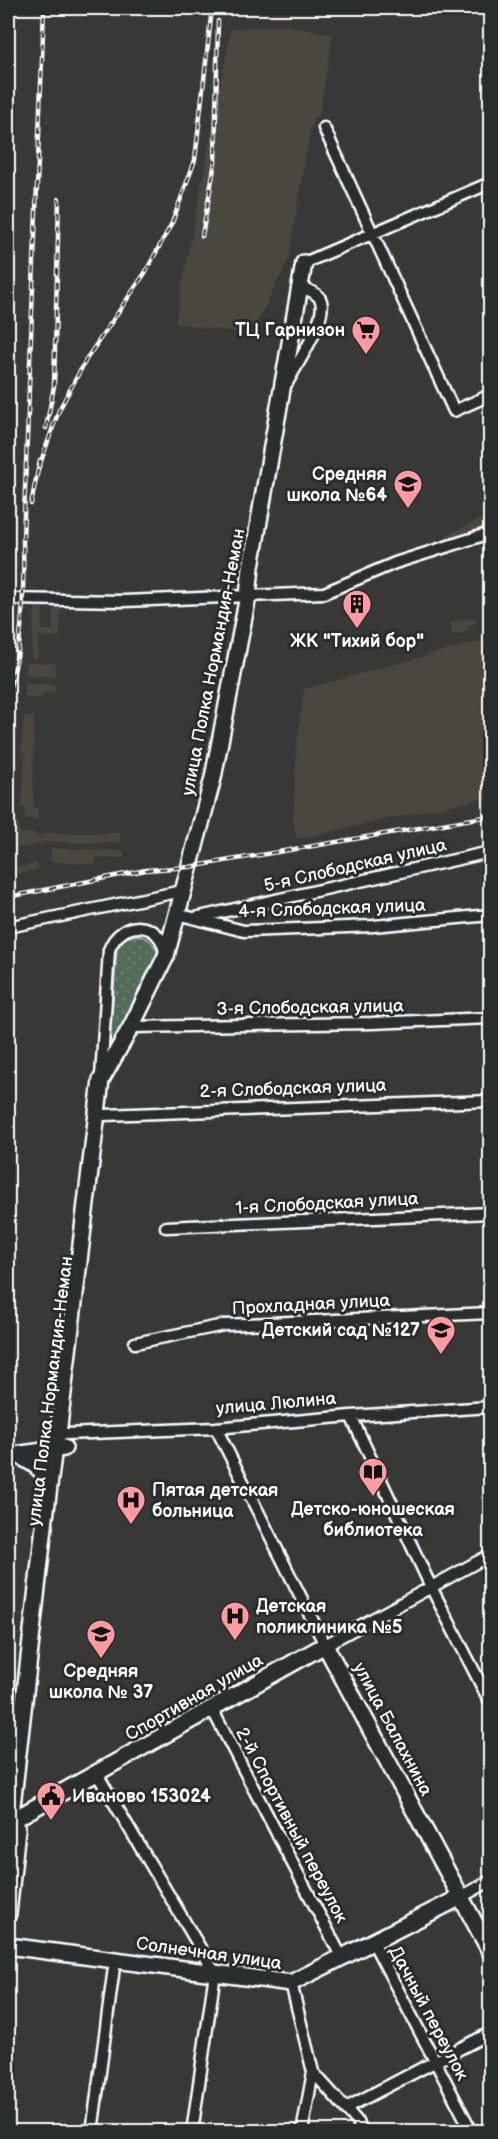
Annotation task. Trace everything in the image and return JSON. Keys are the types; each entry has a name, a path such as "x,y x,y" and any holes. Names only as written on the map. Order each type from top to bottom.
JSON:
{"street":[{"path":"324,128 454,411 490,394"},
{"path":"304,263 490,183"},
{"name":"улица Полка Нормандия-Неман","path":"100,1115 100,1080 131,1027 166,956 213,778 248,596 304,263"},
{"path":"281,394 316,328 321,311 321,300 315,292 306,289 298,293"},
{"path":"8,597 124,601 324,593 395,563 490,533"},
{"name":"5-я Слободская улица","path":"192,918 490,852"},
{"path":"8,927 182,891"},
{"name":"4-я Слободская улица","path":"177,914 244,931 373,926 490,915"},
{"path":"100,1080 109,950 112,941 126,929 145,928 160,938 165,947 166,956"},
{"name":"3-я Слободская улица","path":"131,1027 372,1023 490,1018"},
{"name":"улица Полка Нормандия-Неман","path":"8,1914 14,1817 100,1115 109,1069 115,1053"},
{"name":"2-я Слободская улица","path":"100,1115 490,1101"},
{"name":"1-я Слободская улица","path":"166,1227 490,1213"},
{"name":"Прохладная улица","path":"135,1343 224,1325 490,1313"},
{"name":"улица Люлина","path":"13,1458 60,1448 216,1428 490,1407"},
{"path":"351,1416 431,1587 490,1702"},
{"name":"улица Балахнина","path":"216,1428 325,1645 490,1951"},
{"name":"улица Полка Нормандия-Неман","path":"8,1841 14,1817 13,1746 48,1491 60,1448"},
{"path":"13,1458 38,1467 44,1474 48,1491"},
{"name":"Спортивная улица","path":"14,1817 97,1774 490,1555"},
{"name":"2-й Спортивный переулок","path":"212,1709 342,1958"},
{"path":"97,1774 215,1973 192,2132"},
{"name":"Солнечная улица","path":"8,1946 291,1983 490,1881"},
{"name":"Дачный переулок","path":"373,1942 472,2132"},
{"path":"92,2132 114,1960"},
{"path":"291,1983 313,2072 302,2132"},
{"path":"346,2108 490,2034"},
{"path":"313,2072 356,2120 362,2132"}],"shaded area":[{"path":"285,25 333,34 319,117 314,117 307,146 289,259 253,335 175,323 231,29"},
{"path":"8,368 13,511 8,511"},
{"path":"490,515 490,526 442,545 440,540 446,538 446,535"},
{"path":"54,604 61,604 60,637 39,636 38,658 31,658 35,605 43,605 42,630 52,630"},
{"path":"474,617 476,624 467,626 468,631 452,635 450,623"},
{"path":"484,640 490,659 490,707 480,709 490,771 490,797 297,839 293,819 297,741 304,689"},
{"path":"26,662 55,663 55,677 26,675"},
{"path":"25,683 55,685 54,693 42,693 42,698 25,697"},
{"path":"24,716 34,717 33,807 38,808 38,819 25,819 25,809 22,807 25,754 21,752"},
{"path":"12,717 16,728 8,767 8,718"},
{"path":"8,774 9,811 16,812 20,833 34,833 35,836 41,836 46,833 120,833 120,843 41,842 33,846 9,849 8,857"},
{"path":"51,848 124,851 124,858 96,858 95,864 51,862"},
{"path":"37,863 38,869 8,876 8,869"}],"green space":[{"path":"138,935 152,943 158,958 116,1042 112,1043 110,1040 117,949 125,938"}],"railway":[{"path":"8,692 17,656 23,597 23,540 44,8"},
{"path":"39,467 59,410 87,358 145,273 172,223 195,160 212,8"},
{"path":"202,236 215,162 218,21"},
{"path":"46,428 54,386 59,199"},
{"path":"31,504 40,460"},
{"path":"8,897 146,870 189,867 490,816"}],"place":[{"name":"ТЦ Гарнизон","path":"366,356"},
{"name":"Средняя школа №64","path":"408,510"},
{"name":"ЖК \"Тихий бор\"","path":"357,630"},
{"name":"Детский сад №127","path":"441,1356"},
{"name":"Детско-юношеская библиотека","path":"373,1498"},
{"name":"Пятая детская больница","path":"131,1526"},
{"name":"Детская поликлиника №5","path":"235,1642"},
{"name":"Средняя школа № 37","path":"101,1660"},
{"name":"Иваново 153024","path":"51,1822"}]}
